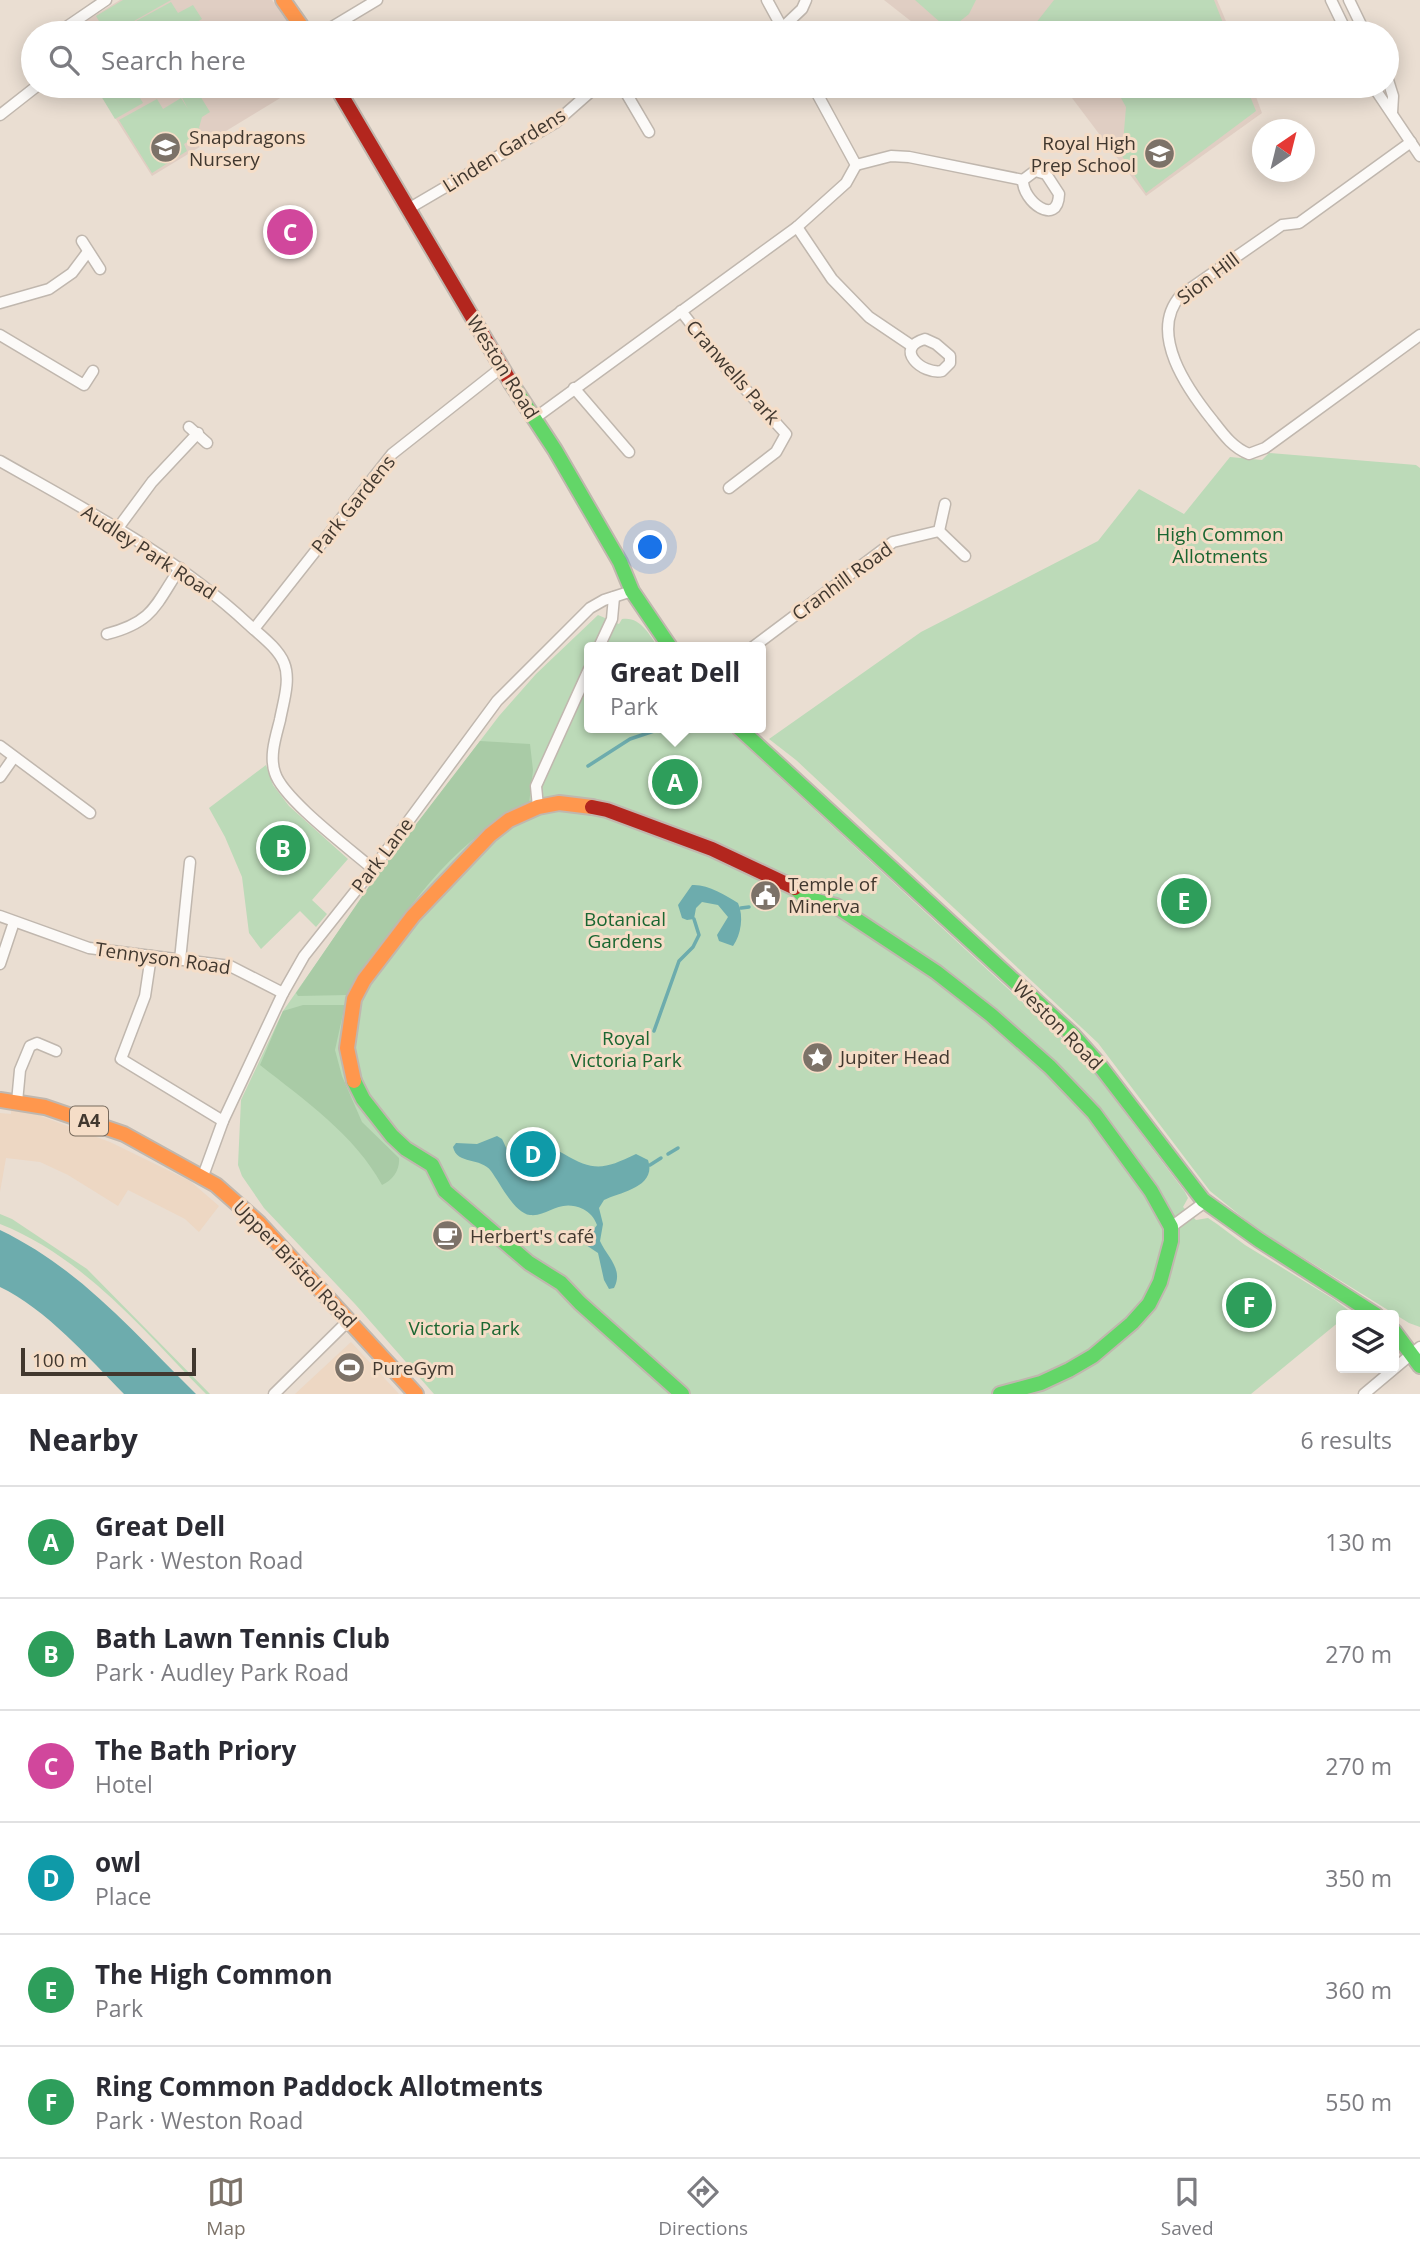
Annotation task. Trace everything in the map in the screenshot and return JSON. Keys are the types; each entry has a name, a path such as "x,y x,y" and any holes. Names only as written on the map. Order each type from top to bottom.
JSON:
{"street":[{"path":"74,21 106,0"},
{"path":"283,0 298,21"},
{"path":"343,21 377,0"},
{"path":"767,0 779,21"},
{"path":"793,21 803,9 806,0"},
{"path":"1331,0 1341,21"},
{"path":"1349,0 1359,21"},
{"path":"0,115 22,98"},
{"name":"Weston Road","path":"343,98 501,368 535,418 620,562 632,591 667,642"},
{"name":"Linden Gardens","path":"408,209 555,123 583,98"},
{"path":"629,98 649,132"},
{"path":"820,98 856,164 891,156 909,157 1023,180"},
{"path":"1381,98 1420,156"},
{"path":"1392,113 1393,98"},
{"name":"Sion Hill","path":"1411,142 1299,223 1282,225 1181,295 1171,309 1169,329 1170,344 1192,394 1224,436 1248,454 1265,448 1420,335"},
{"name":"Cranwells Park","path":"535,418 797,227 834,196 846,183 856,164"},
{"path":"797,227 832,279 869,317 912,346"},
{"path":"82,241 87,253 100,269"},
{"path":"0,303 49,289 72,273 87,253"},
{"name":"Cranwells Park","path":"681,311 719,360 791,431 776,452 729,488"},
{"path":"0,335 85,385 93,371"},
{"name":"Park Gardens","path":"254,629 392,454 501,368"},
{"path":"574,388 629,452"},
{"path":"118,528 194,430 207,443"},
{"name":"Audley Park Road","path":"0,461 118,528 180,568 218,597 276,652 284,663 287,681 274,748 275,773 300,806 373,869"},
{"path":"945,504 939,531 965,556"},
{"name":"Cranhill Road","path":"760,642 893,542 939,531"},
{"path":"107,634 131,627 146,618 180,568"},
{"name":"Park Lane","path":"203,1176 223,1121 283,993 304,956 373,869 497,701 590,608 632,591"},
{"path":"601,642 612,619 614,597"},
{"path":"538,807 536,786 584,680"},
{"name":"Weston Road","path":"744,733 1073,1035 1205,1202 1368,1310"},
{"path":"0,746 90,813"},
{"path":"0,777 15,757"},
{"path":"682,1394 561,1283 529,1263 445,1191 432,1165 406,1150 392,1136 363,1099 354,1081 348,1048 349,1026 355,999 364,980 413,916 490,835 509,820 538,807 559,803 607,810 707,847 792,885 806,898 836,906 936,972 990,1015 1069,1085 1094,1113 1150,1191 1171,1227 1167,1260 1160,1282 1149,1304 1116,1338 1069,1370 1041,1383 1000,1394"},
{"path":"180,960 190,862"},
{"name":"Tennyson Road","path":"0,916 89,948 230,965 283,993"},
{"path":"0,964 14,922"},
{"path":"151,956 145,996 121,1059 223,1121"},
{"path":"17,1102 20,1070 30,1046 37,1043 56,1051"},
{"name":"Upper Bristol Road","path":"0,1100 71,1115 124,1134 203,1176 259,1223 416,1394"},
{"path":"1171,1227 1205,1202"},
{"path":"274,1394 348,1321"},
{"path":"1364,1394 1417,1355 1399,1336"}],"shaded area":[{"path":"120,0 272,0 287,21 86,21"},
{"path":"884,0 1217,0 1226,21 911,21"},
{"name":"Snapdragons Nursery","path":"103,98 280,98 152,176"},
{"name":"Royal High Prep School","path":"1072,98 1256,98 1262,113 1146,196"},
{"path":"11,1109 38,1115 110,1142 190,1181 219,1206 199,1232 185,1219 128,1190 118,1206 68,1175 40,1162 6,1158 0,1192 0,1113 11,1114"},
{"name":"PureGym","path":"351,1342 399,1394 295,1394"}],"green space":[{"path":"123,0 171,0 134,21 99,21 96,16"},
{"path":"915,0 976,0 969,14 960,21 939,21"},
{"path":"1054,0 1214,0 1222,21 1037,21"},
{"path":"171,2 178,13 193,5 202,19 199,21 136,21"},
{"path":"102,98 140,98 143,103 115,119"},
{"path":"181,98 188,109 182,98 201,98 210,112 202,117 199,128 202,133 184,144 187,151 152,173 119,120 157,99 163,109"},
{"name":"Royal High Prep School","path":"1121,98 1251,98 1256,111 1146,193 1122,156 1126,107"},
{"name":"High Common Allotments","path":"1269,453 1416,465 1420,468 1420,1327 1399,1317 1399,1310 1388,1310 1257,1229 1210,1191 1098,1043 796,760 769,739 921,632 1098,541 1139,489 1184,514 1230,457 1262,460"},
{"name":"Royal Victoria Park","path":"598,615 619,624 622,619 639,623 654,642 584,642 584,733 731,733 1084,1059 1185,1192 1188,1198 1183,1207 1196,1220 1208,1218 1245,1245 1348,1310 1336,1310 1336,1324 1251,1394 434,1394 355,1304 264,1208 242,1176 238,1165 241,1100 283,1011 375,879 499,716 536,674"},
{"path":"480,741 530,744 533,770 529,804 473,839 449,862 406,913 349,995 298,996 296,993 374,879"},
{"path":"266,765 273,785 289,806 348,859 312,900 327,914 316,927 300,911 261,949 249,933 242,877 209,808"},
{"path":"303,1005 345,1005 335,1050 342,1076 362,1122 399,1158 395,1174 382,1185 358,1150 343,1134 260,1065 283,1011"},
{"path":"0,1214 12,1219 87,1269 210,1394 206,1394 136,1321 86,1276 30,1238 0,1224"}],"water":[{"path":"692,885 710,888 738,903 741,925 733,946 719,941 717,935 728,917 718,905 702,902 696,908 694,919 682,918 678,905"},
{"path":"497,1136 502,1139 521,1172 533,1180 540,1181 547,1171 534,1150 538,1144 592,1166 616,1163 636,1154 648,1160 649,1169 643,1182 604,1200 599,1208 603,1224 600,1241 616,1269 617,1281 614,1288 609,1289 604,1280 598,1253 583,1243 584,1237 597,1225 590,1214 574,1206 560,1207 537,1215 524,1213 513,1203 487,1167 464,1159 455,1153 453,1147 456,1143 477,1144"},
{"path":"0,1230 56,1263 105,1303 196,1394 124,1394 50,1321 17,1296 0,1287"}],"waterway":[{"path":"588,766 630,739 648,733"},
{"path":"741,908 749,907"},
{"path":"654,1031 679,961 693,947 699,935 694,919"},
{"path":"668,1154 678,1148"},
{"path":"650,1165 661,1158"}],"traffic: fast":[{"path":"511,383 555,450 620,562 632,591 667,642"},
{"path":"744,733 1073,1035 1097,1062 1203,1200 1259,1240 1368,1310"},
{"path":"795,888 806,898 836,906 936,972 991,1015 1050,1067 1094,1113 1151,1191 1171,1227 1171,1241 1160,1282 1149,1304 1132,1323 1093,1356 1069,1370 1041,1383 1000,1394"},
{"path":"354,1081 363,1099 392,1136 406,1149 432,1165 445,1191 529,1263 561,1283 682,1394"},
{"path":"1399,1338 1420,1366"}],"traffic: slow":[{"path":"283,0 298,21"},
{"path":"354,1081 347,1048 354,999 364,980 413,916 490,835 509,820 538,807 559,803 592,807"},
{"path":"0,1100 45,1107 124,1134 216,1185 259,1223 416,1394"}],"traffic: jam":[{"path":"343,98 511,383"},
{"path":"592,807 607,810 712,849 795,888"}],"place":[{"name":"Snapdragons Nursery","path":"166,148"},
{"name":"Royal High Prep School","path":"1159,154"},
{"name":"The Bath Priory","path":"290,232"},
{"name":"Great Dell","path":"675,782"},
{"name":"Bath Lawn Tennis Club","path":"283,848"},
{"name":"Temple of Minerva","path":"765,895"},
{"name":"The High Common","path":"1184,901"},
{"name":"Jupiter Head","path":"817,1057"},
{"name":"owl","path":"533,1154"},
{"name":"Herbert's café","path":"447,1236"},
{"name":"Ring Common Paddock Allotments","path":"1249,1305"},
{"name":"PureGym","path":"349,1368"}],"park label":[{"name":"Botanical Gardens","path":"625,930"},
{"name":"Victoria Park","path":"464,1328"}]}
